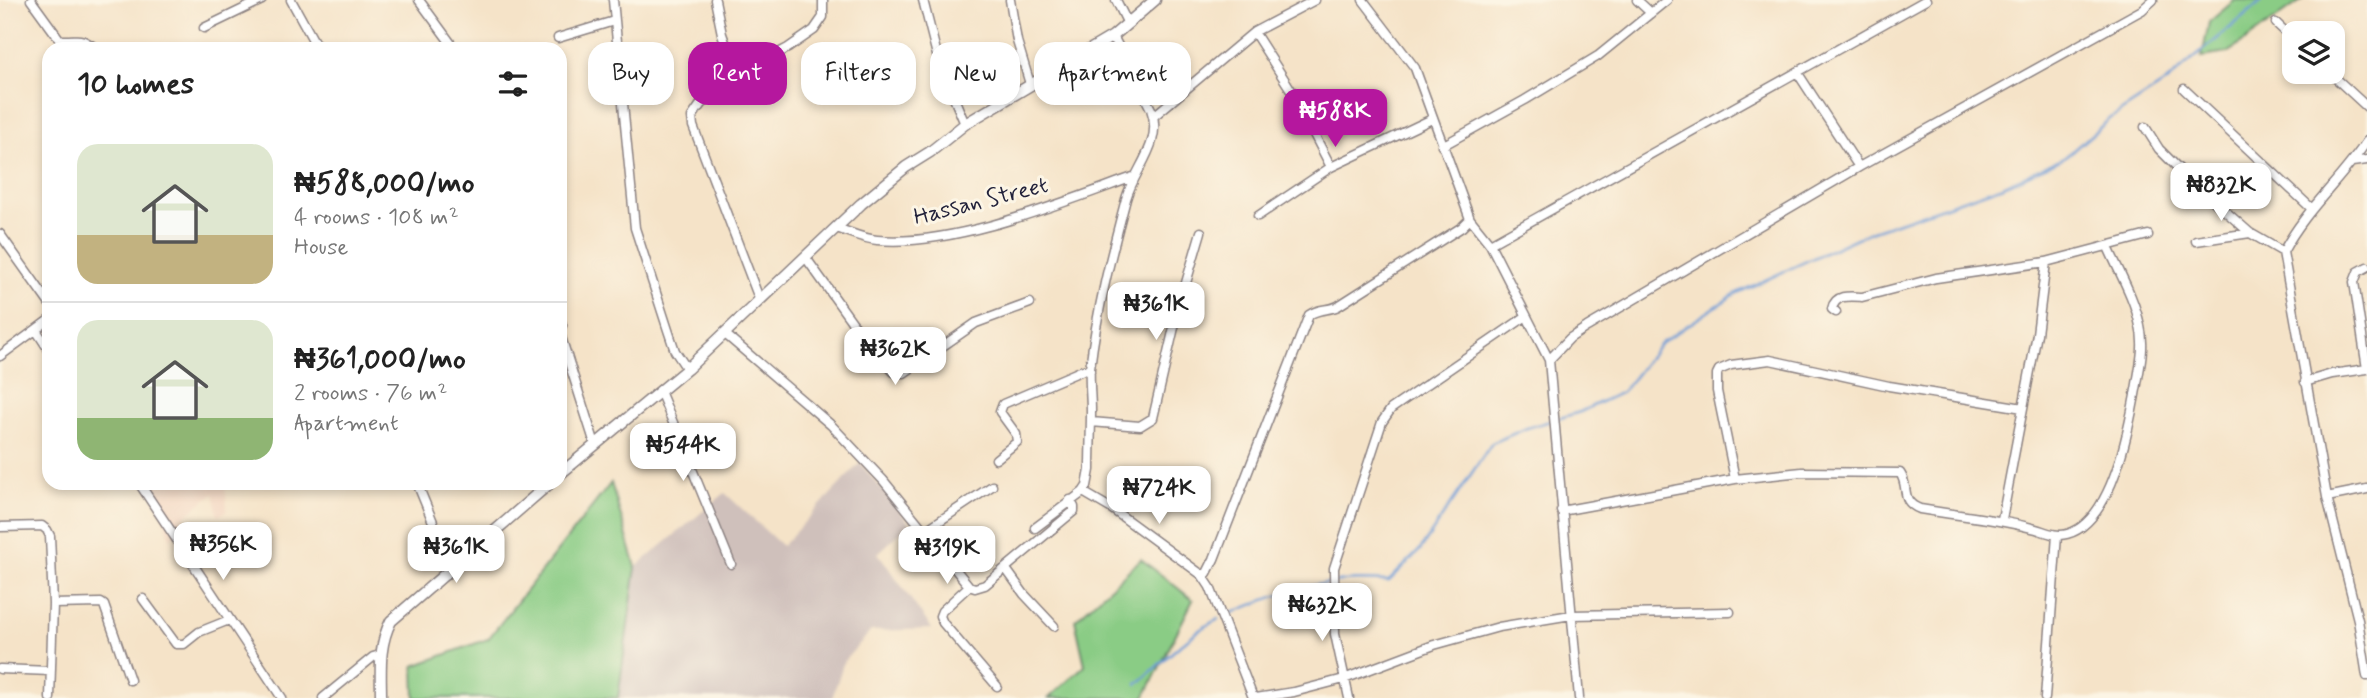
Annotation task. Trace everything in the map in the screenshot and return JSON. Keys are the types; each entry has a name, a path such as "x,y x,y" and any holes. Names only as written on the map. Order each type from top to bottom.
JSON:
{"street":[{"path":"31,0 60,40 73,37 86,42"},
{"path":"204,28 262,0"},
{"path":"291,0 314,42"},
{"path":"419,0 450,42"},
{"path":"613,0 635,228 668,330 687,369"},
{"path":"715,0 725,42"},
{"path":"787,49 814,30 823,17 823,0"},
{"path":"923,0 939,63 965,124"},
{"path":"1010,0 1017,41 1030,84"},
{"path":"1116,0 1128,24"},
{"path":"567,468 687,369 836,228 906,167 965,124 1113,36 1155,0"},
{"path":"1154,116 1254,32 1315,0"},
{"path":"1363,0 1415,68 1470,219 1490,244 1549,360 1579,698"},
{"path":"1637,0 1651,13"},
{"path":"1442,146 1598,56 1667,0"},
{"path":"1490,244 1926,0"},
{"path":"1549,360 1570,338 1860,167 2142,10 2152,0"},
{"path":"558,38 614,21"},
{"path":"2276,23 2282,29"},
{"path":"1254,32 1291,90 1331,167"},
{"path":"1035,528 1083,492 1087,486 1090,470 1090,371 1102,290 1133,177 1151,147 1154,116 1113,36"},
{"path":"1797,72 1860,167"},
{"path":"2342,84 2367,107"},
{"path":"2184,89 2311,208"},
{"path":"700,105 691,117 760,301"},
{"path":"1258,216 1331,167 1432,119"},
{"path":"2145,127 2159,149 2250,233 2283,252"},
{"path":"2367,141 2311,208 2283,252 2327,497 2358,620 2367,676"},
{"path":"2352,162 2367,160"},
{"name":"Hassan Street","path":"836,228 874,240 904,241 934,237 1038,210 1133,177"},
{"path":"1202,575 1207,573 1214,559 1309,316 1319,309 1338,306 1462,227 1470,219"},
{"path":"1091,422 1140,426 1153,418 1178,310 1201,232"},
{"path":"2196,241 2250,233"},
{"path":"0,234 42,293"},
{"path":"1836,312 1832,309 1839,298 1861,297 1937,278 2046,262 2148,235"},
{"path":"1561,511 1735,479 1802,472 1900,473 1904,477 1907,500 1911,505 1945,513 2002,520 2057,535 2076,530 2099,506 2120,460 2132,415 2142,357 2141,327 2108,247"},
{"path":"806,258 865,340 894,372 904,373 976,323 1030,303"},
{"path":"2002,520 2037,334 2046,262"},
{"path":"2305,382 2332,374 2367,369 2354,282 2358,272 2367,267"},
{"path":"1349,698 1335,634 1334,568 1372,451 1387,414 1525,317"},
{"path":"0,356 42,325"},
{"path":"36,330 42,339"},
{"path":"724,334 831,425 926,530 969,586 980,588 1006,569 1074,511 1070,500"},
{"path":"567,356 595,444"},
{"path":"1735,479 1717,391 1719,370 1731,365 1770,360 1889,386 2023,408"},
{"path":"996,459 1017,442 1016,435 1000,412 1003,404 1083,370 1090,371"},
{"path":"660,391 731,564"},
{"path":"926,530 992,486"},
{"path":"2327,497 2367,489"},
{"path":"144,490 282,698"},
{"path":"420,490 452,568"},
{"path":"381,698 380,655 384,635 391,621 542,490"},
{"path":"1083,492 1112,509 1202,575 1210,587 1252,695 1256,698 1294,692 1344,678 1499,626 1571,615 1730,612"},
{"path":"0,527 42,526 50,536 53,604 50,698"},
{"path":"2045,698 2057,535"},
{"path":"1006,569 1024,594 1054,626"},
{"path":"969,586 940,616 997,686"},
{"path":"143,599 173,642 180,644 229,620"},
{"path":"53,604 104,605 130,680"},
{"path":"323,698 373,657 380,655"},
{"path":"0,669 50,671"}],"shaded area":[{"path":"860,463 910,524 878,553 932,629 871,631 844,661 832,698 618,698 636,567 725,493 782,546"},
{"path":"153,490 226,490 227,511 218,516 214,493 189,512 171,540"}],"green space":[{"path":"2235,0 2302,0 2228,53 2202,57 2209,22"},
{"path":"611,483 636,567 618,698 415,698 414,666 488,639"},
{"path":"1141,559 1193,600 1144,698 1049,698 1085,665 1075,620"}],"waterway":[{"path":"1225,616 1314,585 1350,580 1389,581 1420,550 1492,443 1527,428 1580,412 1622,392 1661,343 1735,294 1870,232 2003,186 2064,158 2111,118 2165,83 2263,0"},
{"path":"1137,684 1187,640 1219,619"}]}
